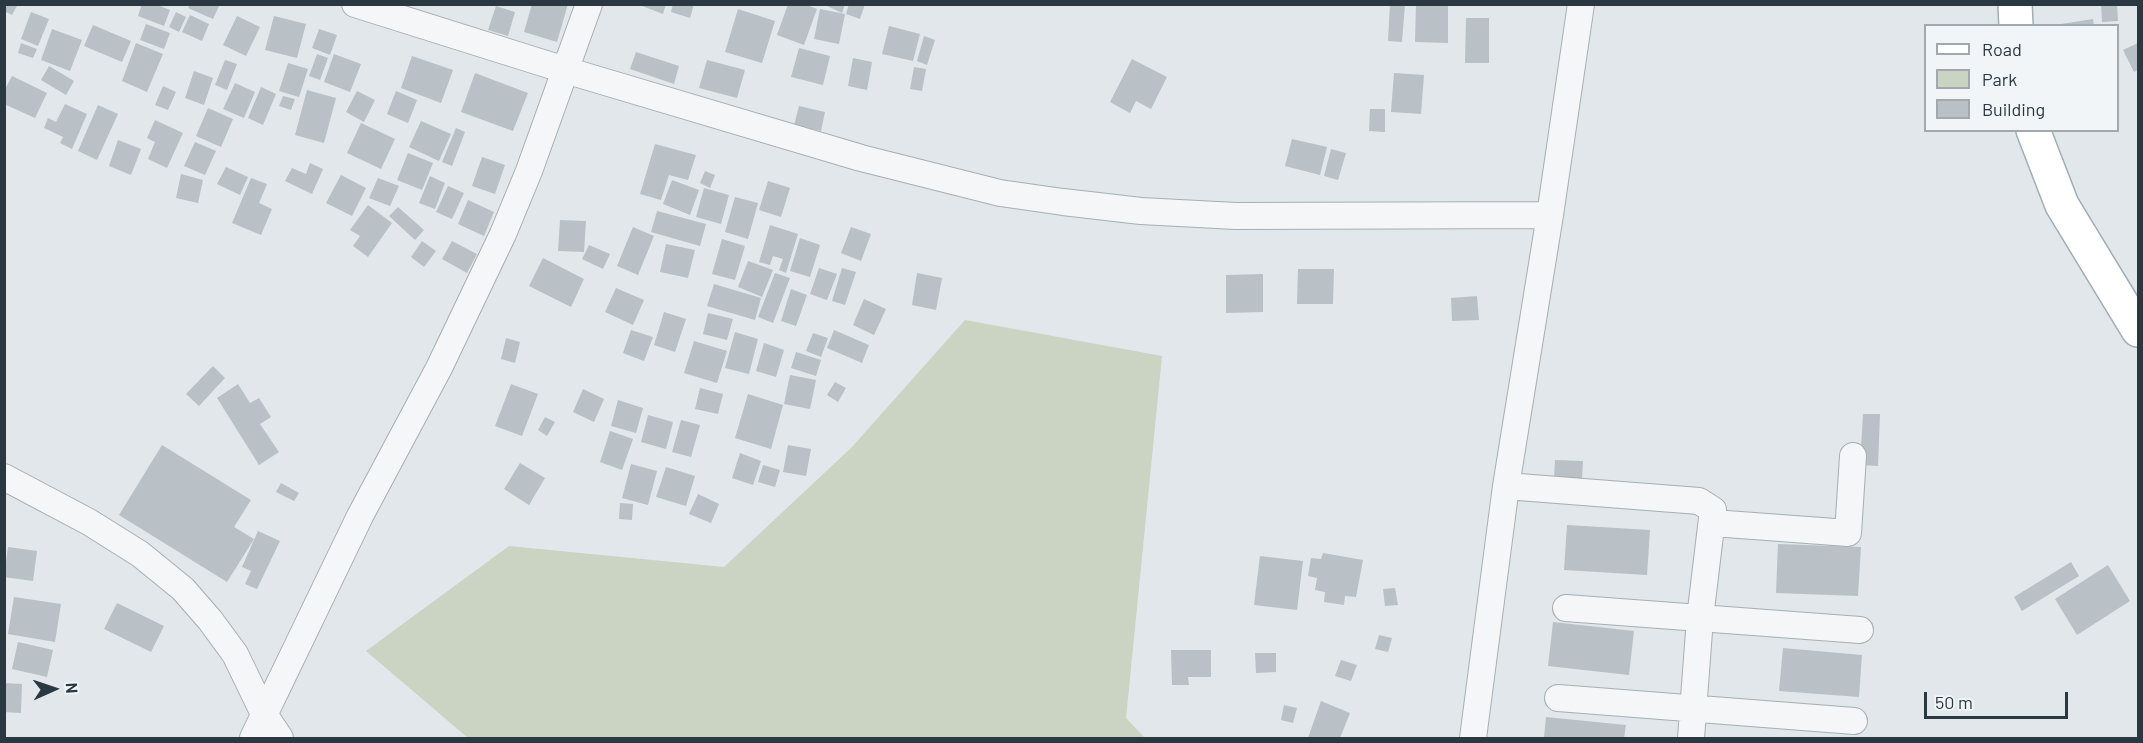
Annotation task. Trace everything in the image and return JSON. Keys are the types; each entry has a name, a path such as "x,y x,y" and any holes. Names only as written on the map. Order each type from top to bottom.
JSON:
{"main road":[{"path":"2015,4 2016,24"},
{"path":"2034,132 2062,205 2139,330"}],"street":[{"path":"355,4 565,70 861,158 1000,193 1140,210 1236,216 1550,215"},
{"path":"253,738 360,516 439,368 498,245 529,171 589,4"},
{"path":"1473,738 1506,486 1550,215 1581,4"},
{"path":"1713,523 1848,533 1853,456"},
{"path":"4,477 89,522 140,554 183,589 235,654 264,714 280,738"},
{"path":"1506,486 1699,501 1713,510 1700,618 1691,738"},
{"path":"1566,608 1860,630"},
{"path":"1558,698 1854,721"}],"green space":[{"path":"965,320 1162,356 1126,718 1145,738 468,738 366,651 509,546 724,567 852,447"}],"building":[{"path":"4,4 18,4 12,15 4,11"},
{"path":"142,4 155,4 170,10 164,26 138,16"},
{"path":"190,4 220,4 213,19 188,8"},
{"path":"532,4 568,4 557,42 524,32"},
{"path":"637,4 666,4 663,14"},
{"path":"673,4 694,4 690,18 671,12"},
{"path":"788,4 804,4 817,9 804,45 777,35"},
{"path":"823,4 845,4 842,13"},
{"path":"849,4 865,4 860,19 846,14"},
{"path":"1390,4 1405,4 1402,42 1388,41"},
{"path":"1416,4 1448,4 1448,43 1415,42"},
{"path":"2101,4 2117,4 2118,21 2102,22"},
{"path":"496,6 515,12 508,36 488,30"},
{"path":"738,9 775,21 762,63 725,52"},
{"path":"820,9 845,14 839,44 814,39"},
{"path":"31,12 49,19 38,46 21,39"},
{"path":"176,12 186,17 179,32 169,27"},
{"path":"190,15 209,24 202,41 182,32"},
{"path":"237,16 260,27 246,56 223,45"},
{"path":"274,16 306,24 297,58 265,50"},
{"path":"1466,18 1489,18 1489,63 1465,63"},
{"path":"2093,19 2094,24 2061,24"},
{"path":"146,24 170,33 164,49 140,40"},
{"path":"93,25 131,41 122,62 84,46"},
{"path":"889,26 920,34 913,61 882,54"},
{"path":"52,29 82,40 70,71 41,60"},
{"path":"319,29 337,35 330,55 312,48"},
{"path":"924,36 935,40 927,65 917,61"},
{"path":"21,43 37,49 33,58 18,53"},
{"path":"136,43 163,54 147,92 122,81"},
{"path":"2138,43 2138,70 2134,72 2123,50"},
{"path":"799,48 830,56 823,85 791,77"},
{"path":"636,52 679,66 674,84 630,69"},
{"path":"317,54 328,58 320,80 309,76"},
{"path":"334,54 361,64 350,92 324,82"},
{"path":"412,56 453,70 441,103 401,88"},
{"path":"853,58 872,62 867,90 848,86"},
{"path":"1132,59 1167,77 1151,109 1136,101 1130,113 1110,102"},
{"path":"225,60 237,64 227,90 215,85"},
{"path":"707,60 745,70 737,98 699,88"},
{"path":"288,63 308,69 299,97 279,91"},
{"path":"49,66 74,81 66,95 41,80"},
{"path":"914,67 926,69 922,91 910,89"},
{"path":"194,71 213,78 204,105 185,98"},
{"path":"475,73 528,93 513,131 461,112"},
{"path":"1394,73 1424,75 1421,114 1391,112"},
{"path":"12,76 47,93 35,118 4,104 4,91"},
{"path":"235,83 255,92 244,118 223,109"},
{"path":"163,86 176,92 168,110 155,105"},
{"path":"261,87 276,94 263,125 248,118"},
{"path":"307,90 336,98 324,143 295,135"},
{"path":"357,91 375,100 364,122 346,112"},
{"path":"396,91 417,100 408,123 387,114"},
{"path":"283,96 295,99 291,110 279,106"},
{"path":"65,104 87,114 72,149 60,143 63,137 44,128 48,118 56,122"},
{"path":"98,105 118,114 97,160 78,151"},
{"path":"799,106 825,112 821,131 794,125"},
{"path":"208,108 233,119 221,147 196,136"},
{"path":"1370,109 1385,109 1385,132 1369,131"},
{"path":"155,120 183,133 167,168 148,159 155,142 147,138"},
{"path":"421,121 451,134 439,161 409,147"},
{"path":"361,123 395,139 381,169 347,153"},
{"path":"456,128 465,132 452,166 442,162"},
{"path":"1292,139 1327,147 1320,175 1285,166"},
{"path":"118,140 141,149 131,175 109,166"},
{"path":"195,142 216,151 205,175 184,166"},
{"path":"655,144 696,155 688,180 669,175 661,200 640,194"},
{"path":"1331,149 1346,153 1338,180 1324,176"},
{"path":"408,153 433,163 422,190 397,180"},
{"path":"482,157 505,165 495,194 472,186"},
{"path":"310,163 323,169 312,194 285,181 292,168 306,174"},
{"path":"226,167 248,177 240,195 217,184"},
{"path":"705,171 715,175 710,188 700,183"},
{"path":"181,174 203,180 198,203 176,198"},
{"path":"341,175 366,188 352,216 326,203"},
{"path":"430,176 445,183 435,209 419,203"},
{"path":"251,178 267,184 259,203 272,209 261,235 232,223"},
{"path":"378,178 399,186 390,206 369,198"},
{"path":"672,180 699,190 690,215 663,204"},
{"path":"768,181 790,188 781,217 759,210"},
{"path":"448,186 464,193 452,219 436,212"},
{"path":"704,188 729,195 721,224 696,217"},
{"path":"735,197 758,203 748,239 725,232"},
{"path":"468,200 494,212 484,236 458,224"},
{"path":"368,205 392,223 368,257 353,246 360,236 350,230"},
{"path":"398,207 424,230 415,240 389,216"},
{"path":"657,211 706,224 700,246 651,232"},
{"path":"560,220 586,221 584,252 558,251"},
{"path":"770,225 798,234 786,273 779,270 783,259 773,256 770,265 759,262"},
{"path":"633,227 654,236 638,275 617,266"},
{"path":"851,227 871,234 861,261 841,253"},
{"path":"800,238 820,245 810,277 790,271"},
{"path":"722,239 745,246 735,280 712,274"},
{"path":"422,241 436,251 424,267 411,257"},
{"path":"452,241 477,254 467,273 442,259"},
{"path":"666,244 695,250 688,278 660,272"},
{"path":"589,245 610,254 603,269 582,259"},
{"path":"543,258 584,279 571,307 529,286"},
{"path":"748,261 773,270 762,297 738,287"},
{"path":"819,268 837,274 827,300 810,294"},
{"path":"842,268 856,272 845,305 832,301"},
{"path":"1298,269 1334,269 1333,304 1297,304"},
{"path":"775,273 790,278 773,323 758,317"},
{"path":"917,273 942,278 936,310 912,305"},
{"path":"1263,274 1263,312 1226,313 1226,275"},
{"path":"714,284 761,298 755,320 707,306"},
{"path":"616,288 644,300 633,325 605,312"},
{"path":"791,289 807,295 796,326 781,321"},
{"path":"1477,296 1479,320 1452,321 1451,298"},
{"path":"864,299 886,309 874,335 853,325"},
{"path":"664,312 686,319 675,352 654,345"},
{"path":"708,313 733,319 727,340 703,334"},
{"path":"631,330 653,337 644,361 623,353"},
{"path":"834,330 869,345 862,363 827,348"},
{"path":"735,332 758,339 749,374 725,368"},
{"path":"813,333 828,338 821,357 806,351"},
{"path":"506,338 520,342 515,363 501,359"},
{"path":"694,341 727,351 717,383 684,373"},
{"path":"764,343 784,350 776,377 756,371"},
{"path":"796,352 821,360 816,376 791,368"},
{"path":"213,366 225,378 199,406 186,394"},
{"path":"790,375 816,380 810,409 784,404"},
{"path":"835,382 846,388 838,402 827,395"},
{"path":"238,384 250,403 259,398 271,417 260,424 279,452 259,465 217,398"},
{"path":"511,384 538,394 522,436 495,426"},
{"path":"700,388 723,394 718,414 695,409"},
{"path":"583,389 604,399 594,422 573,412"},
{"path":"748,394 783,405 771,449 735,438"},
{"path":"618,400 643,408 636,433 611,426"},
{"path":"1863,414 1880,414 1878,466 1860,465"},
{"path":"648,415 673,422 666,449 641,442"},
{"path":"545,417 555,422 547,436 538,430"},
{"path":"681,420 700,425 691,457 672,452"},
{"path":"610,431 633,439 622,470 600,462"},
{"path":"162,445 251,500 234,527 254,539 227,582 119,515"},
{"path":"788,445 811,449 806,476 783,472"},
{"path":"740,453 761,461 753,485 732,478"},
{"path":"1555,460 1583,461 1582,479 1554,478"},
{"path":"520,463 545,478 529,505 504,489"},
{"path":"631,464 657,471 648,505 622,498"},
{"path":"763,465 780,470 775,487 758,482"},
{"path":"666,467 695,476 686,506 656,497"},
{"path":"281,483 299,493 294,501 276,492"},
{"path":"698,494 719,504 711,523 689,514"},
{"path":"620,503 633,504 632,520 619,519"},
{"path":"1567,525 1650,530 1647,575 1564,570"},
{"path":"258,531 280,541 257,589 245,584 251,571 242,567"},
{"path":"1778,544 1861,547 1858,596 1776,593"},
{"path":"8,547 37,551 33,581 4,577"},
{"path":"1323,553 1363,560 1356,597 1345,596 1344,605 1324,602 1325,592 1315,590 1317,578 1308,576 1311,558 1321,559"},
{"path":"1260,556 1303,561 1297,610 1254,605"},
{"path":"2071,562 2079,576 2022,611 2014,597"},
{"path":"2108,565 2130,601 2077,635 2055,599"},
{"path":"1395,588 1398,605 1385,606 1383,589"},
{"path":"14,597 61,604 55,642 8,634"},
{"path":"117,603 164,626 151,652 104,629"},
{"path":"1553,622 1634,631 1629,675 1548,666"},
{"path":"1379,635 1392,638 1388,652 1375,649"},
{"path":"18,642 53,650 47,677 12,669"},
{"path":"1783,648 1862,655 1859,697 1779,691"},
{"path":"1171,650 1211,650 1211,677 1188,677 1189,685 1172,685"},
{"path":"1255,653 1276,653 1276,672 1256,673"},
{"path":"1341,660 1357,665 1351,681 1335,676"},
{"path":"4,683 22,684 21,713 4,712"},
{"path":"1321,701 1350,713 1340,738 1308,738"},
{"path":"1284,705 1297,708 1293,723 1281,720"},
{"path":"1546,717 1626,725 1624,738 1544,738"}]}
